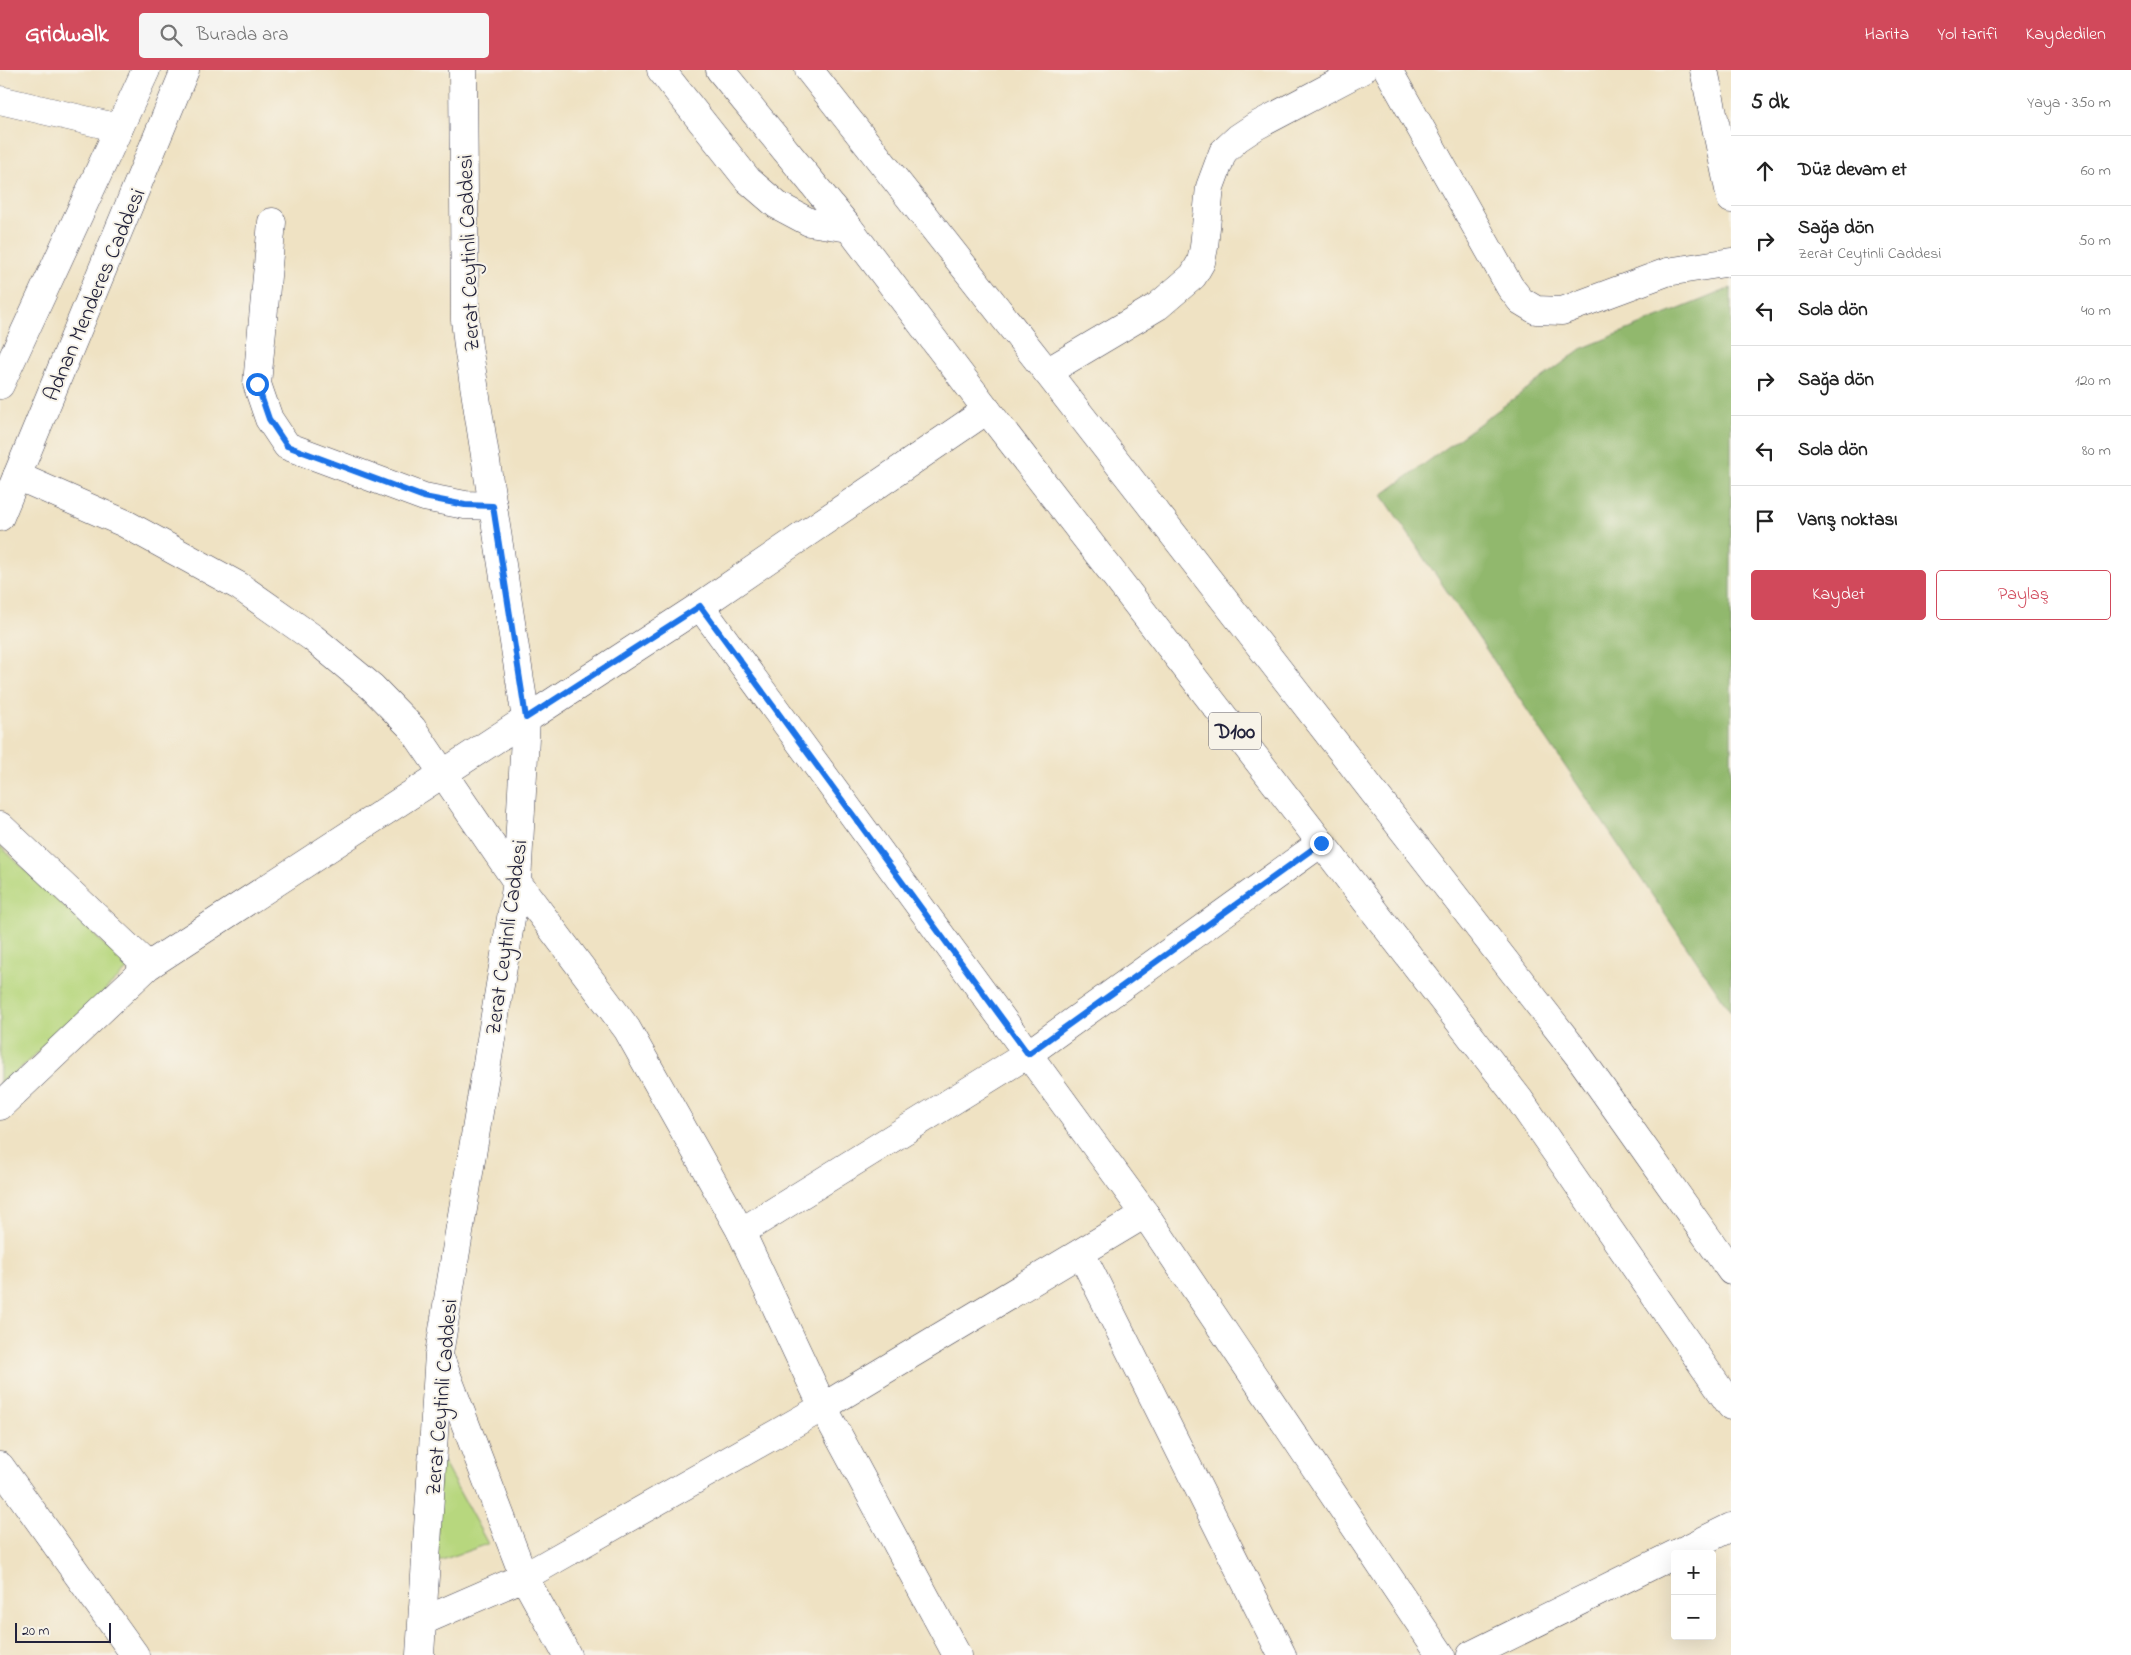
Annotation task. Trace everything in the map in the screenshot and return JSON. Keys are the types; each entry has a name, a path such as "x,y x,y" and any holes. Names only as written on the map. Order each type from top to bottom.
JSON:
{"main road":[{"name":"Adnan Menderes Caddesi","path":"0,385 146,70"},
{"name":"Adnan Menderes Caddesi","path":"0,517 186,70"},
{"name":"Zerat Ceytinli Caddesi","path":"420,1655 439,1354 517,882 526,718 465,320 462,70"},
{"path":"661,70 748,180 777,205 809,222 850,228"},
{"name":"D100","path":"720,70 850,228 987,410 1518,1099 1731,1406"},
{"path":"1047,372 1158,306 1193,276 1201,262 1204,247 1210,186 1223,152 1238,138 1256,126 1362,70"},
{"path":"1388,70 1510,287 1521,301 1536,310 1562,311 1667,272 1731,262"},
{"path":"1704,70 1731,199"},
{"path":"817,73 1578,1055 1731,1271"},
{"path":"0,100 119,128"},
{"path":"272,222 257,384 265,410 277,433 287,446 424,497 465,505 493,506"},
{"path":"0,1106 148,966 700,606 987,410"},
{"path":"18,476 124,523 246,591 313,638 372,687 412,728 445,773 517,882 627,1030 741,1232 823,1407 957,1655"},
{"path":"700,606 1145,1214 1441,1655"},
{"path":"0,826 148,966"},
{"path":"741,1232 1028,1054 1321,843"},
{"path":"423,1621 524,1577 823,1407 1145,1214"},
{"path":"1081,1253 1282,1655"},
{"path":"439,1354 524,1577 567,1655"},
{"path":"0,1466 135,1655"},
{"path":"1683,1550 1731,1526"},
{"path":"1471,1655 1671,1556"}],"green space":[{"path":"1731,288 1731,1012 1382,495 1583,348"},
{"path":"0,846 129,968 0,1087"},
{"path":"440,1456 488,1544 436,1562"}],"route":[{"path":"257,384 269,419 287,446 424,497 465,505 493,506 526,718 700,606 1028,1054 1321,843"}]}
